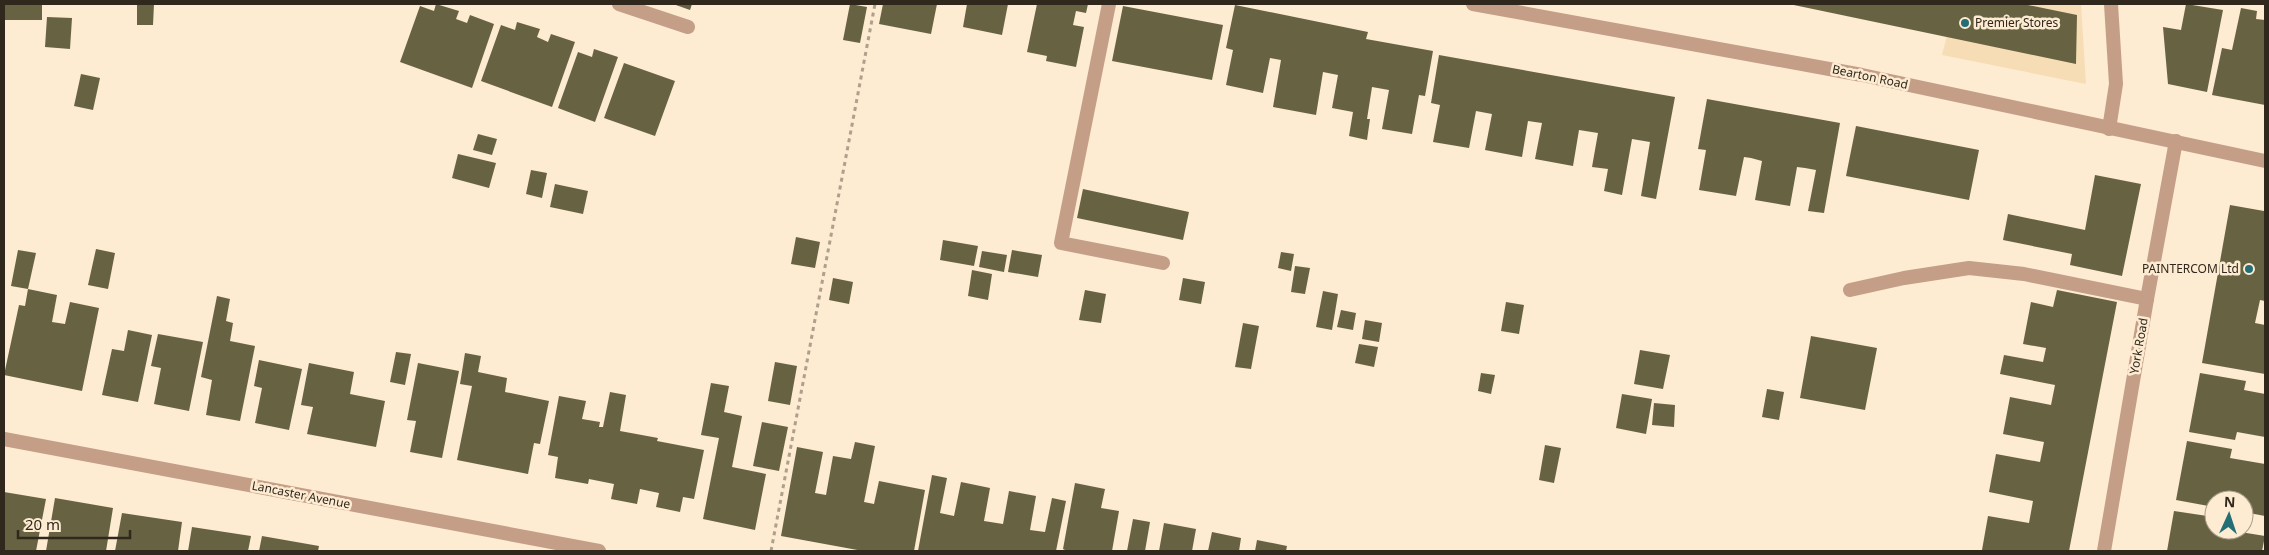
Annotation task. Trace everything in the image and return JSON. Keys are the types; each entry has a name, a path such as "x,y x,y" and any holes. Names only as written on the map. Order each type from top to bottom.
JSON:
{"street":[{"path":"619,4 688,27"},
{"path":"1109,4 1061,243 1163,263"},
{"name":"Bearton Road","path":"1473,4 1862,75 2265,161"},
{"path":"2109,129 2116,84 2111,4"},
{"name":"York Road","path":"2104,551 2176,141"},
{"path":"1850,290 1904,278 1969,268 2024,274 2147,300"},
{"name":"Lancaster Avenue","path":"4,439 599,551"}],"path":[{"path":"771,551 875,4"}],"shaded area":[{"path":"1955,4 2081,4 2086,84 1942,55"}],"building":[{"path":"4,4 42,4 42,20 4,20"},
{"path":"137,4 154,4 153,25 137,25"},
{"path":"436,4 459,11 456,19 467,23 470,15 494,24 472,88 400,62 420,6 434,11"},
{"path":"673,4 692,4 690,10"},
{"path":"850,4 867,7 860,43 843,40"},
{"path":"883,4 937,4 931,34 879,24"},
{"path":"967,4 1008,4 1002,35 963,27"},
{"path":"1037,4 1088,4 1086,13 1076,11 1073,25 1084,27 1076,67 1046,61 1047,56 1027,52"},
{"path":"1789,4 2023,4 2077,15 2076,64"},
{"path":"2186,4 2223,10 2207,92 2168,84 2163,27 2181,30"},
{"path":"1235,5 1368,32 1366,39 1433,51 1425,96 1419,95 1412,134 1382,129 1389,90 1372,87 1367,119 1370,119 1367,140 1349,136 1353,112 1332,108 1338,75 1323,72 1316,115 1273,107 1281,60 1270,58 1263,93 1226,85 1233,50 1226,48"},
{"path":"1123,6 1223,25 1212,80 1112,61"},
{"path":"2241,8 2257,11 2256,19 2265,20 2265,105 2212,95 2222,48 2232,50"},
{"path":"47,17 72,18 70,49 45,47"},
{"path":"517,22 540,29 537,37 548,42 551,34 575,42 552,107 481,81 501,25 515,30"},
{"path":"594,49 618,57 595,122 558,108 578,52 592,57"},
{"path":"1439,55 1675,97 1656,199 1641,196 1650,142 1632,139 1622,195 1604,191 1608,169 1592,167 1598,133 1579,130 1573,166 1535,159 1542,123 1528,121 1522,157 1485,150 1492,114 1476,111 1469,148 1433,142 1440,105 1431,103"},
{"path":"624,63 675,81 655,136 604,118"},
{"path":"81,74 100,78 93,110 74,106"},
{"path":"1707,99 1840,123 1824,213 1808,211 1816,170 1797,167 1790,206 1755,200 1762,161 1751,158 1744,157 1736,196 1699,190 1706,150 1698,149"},
{"path":"1856,126 1979,150 1969,200 1846,176"},
{"path":"478,134 497,139 492,155 473,150"},
{"path":"458,154 496,163 489,188 452,178"},
{"path":"531,170 547,173 542,198 526,194"},
{"path":"2095,175 2141,184 2122,276 2070,265 2072,254 2003,240 2008,214 2085,230"},
{"path":"555,184 588,191 583,214 550,207"},
{"path":"1083,189 1189,212 1183,240 1077,218"},
{"path":"2230,205 2264,211 2265,301 2260,300 2255,323 2265,325 2265,374 2202,363"},
{"path":"796,237 820,242 815,268 791,264"},
{"path":"943,240 978,246 974,266 940,260"},
{"path":"96,249 115,253 108,289 88,285"},
{"path":"18,250 36,253 28,289 11,286"},
{"path":"1012,250 1042,255 1038,277 1008,272"},
{"path":"982,251 1007,255 1004,272 979,267"},
{"path":"1281,252 1294,254 1291,271 1278,268"},
{"path":"1295,266 1310,268 1305,294 1291,292"},
{"path":"972,270 992,274 988,300 968,296"},
{"path":"833,278 853,282 849,304 829,300"},
{"path":"1183,278 1205,282 1201,304 1179,300"},
{"path":"28,289 57,295 52,322 65,324 70,302 99,308 82,391 4,375 19,305 25,306"},
{"path":"1085,290 1106,294 1101,323 1079,320"},
{"path":"2057,290 2117,302 2069,551 1982,550 1988,516 2029,523 2033,501 1989,492 1996,454 2040,462 2044,442 2003,434 2010,397 2051,405 2055,385 2000,374 2004,355 2043,362 2046,348 2023,344 2031,302 2053,307"},
{"path":"1323,291 1338,294 1332,330 1316,327"},
{"path":"217,296 230,299 226,321 233,323 230,341 255,346 240,421 206,415 212,380 201,377"},
{"path":"1506,302 1524,305 1519,334 1501,331"},
{"path":"1341,310 1356,313 1353,330 1337,327"},
{"path":"1365,320 1382,323 1379,342 1362,339"},
{"path":"1243,323 1259,326 1251,369 1235,367"},
{"path":"128,330 152,335 138,402 102,395 112,349 124,351"},
{"path":"158,334 203,342 189,411 154,404 161,368 151,366"},
{"path":"1811,336 1877,348 1865,410 1800,398"},
{"path":"1359,344 1378,347 1374,367 1355,363"},
{"path":"1640,350 1670,355 1663,389 1634,384"},
{"path":"396,352 411,354 405,385 390,382"},
{"path":"465,353 481,356 478,372 507,378 505,392 549,401 540,444 534,443 528,474 457,460 472,386 460,384"},
{"path":"259,360 302,369 289,430 255,423 262,388 254,386"},
{"path":"775,362 797,366 790,405 768,401"},
{"path":"309,363 354,372 350,394 385,401 376,447 307,434 313,407 301,405"},
{"path":"418,363 459,371 442,458 410,452 416,421 407,420"},
{"path":"1481,373 1495,375 1491,394 1478,391"},
{"path":"2200,373 2246,381 2244,390 2265,394 2265,437 2237,432 2235,440 2189,432"},
{"path":"711,383 729,386 724,412 742,416 732,467 766,474 755,530 703,519 719,438 701,435"},
{"path":"1767,389 1784,392 1779,420 1762,417"},
{"path":"610,392 626,395 620,431 658,438 657,441 704,450 694,499 683,497 680,512 656,507 659,493 640,489 637,504 611,499 614,484 589,479 588,484 555,478 558,457 548,455 559,396 586,401 582,419 600,422 599,427 603,427"},
{"path":"1622,394 1652,399 1646,434 1616,428"},
{"path":"1654,403 1675,405 1674,427 1652,425"},
{"path":"762,422 788,427 779,471 753,466"},
{"path":"2187,441 2232,449 2230,458 2265,464 2265,516 2254,514 2254,490 2204,490 2204,505 2176,500"},
{"path":"855,442 875,446 864,502 874,504 879,481 925,490 914,551 863,551 781,536 797,447 823,452 815,493 826,495 833,456 851,459"},
{"path":"1545,445 1561,448 1554,483 1539,480"},
{"path":"932,475 947,478 940,513 954,516 961,482 990,488 984,521 1003,524 1009,491 1036,496 1030,530 1045,532 1052,498 1066,501 1056,551 918,551"},
{"path":"1075,483 1105,489 1101,508 1119,511 1112,551 1067,551 1063,549"},
{"path":"4,492 46,499 36,551 4,551"},
{"path":"55,498 113,508 106,551 46,551"},
{"path":"2174,511 2204,516 2204,540 2254,540 2254,534 2265,536 2262,551 2167,551"},
{"path":"122,513 182,522 178,551 115,551"},
{"path":"1133,519 1150,522 1145,551 1127,551"},
{"path":"1164,523 1196,529 1192,551 1159,551"},
{"path":"192,527 251,536 248,551 188,551"},
{"path":"1212,532 1241,538 1239,551 1208,551"},
{"path":"262,536 319,546 318,551 259,551"},
{"path":"1257,540 1287,546 1286,551 1255,551"}],"place":[{"name":"Premier Stores","path":"1965,23"},
{"name":"PAINTERCOM Ltd","path":"2249,269"}]}
